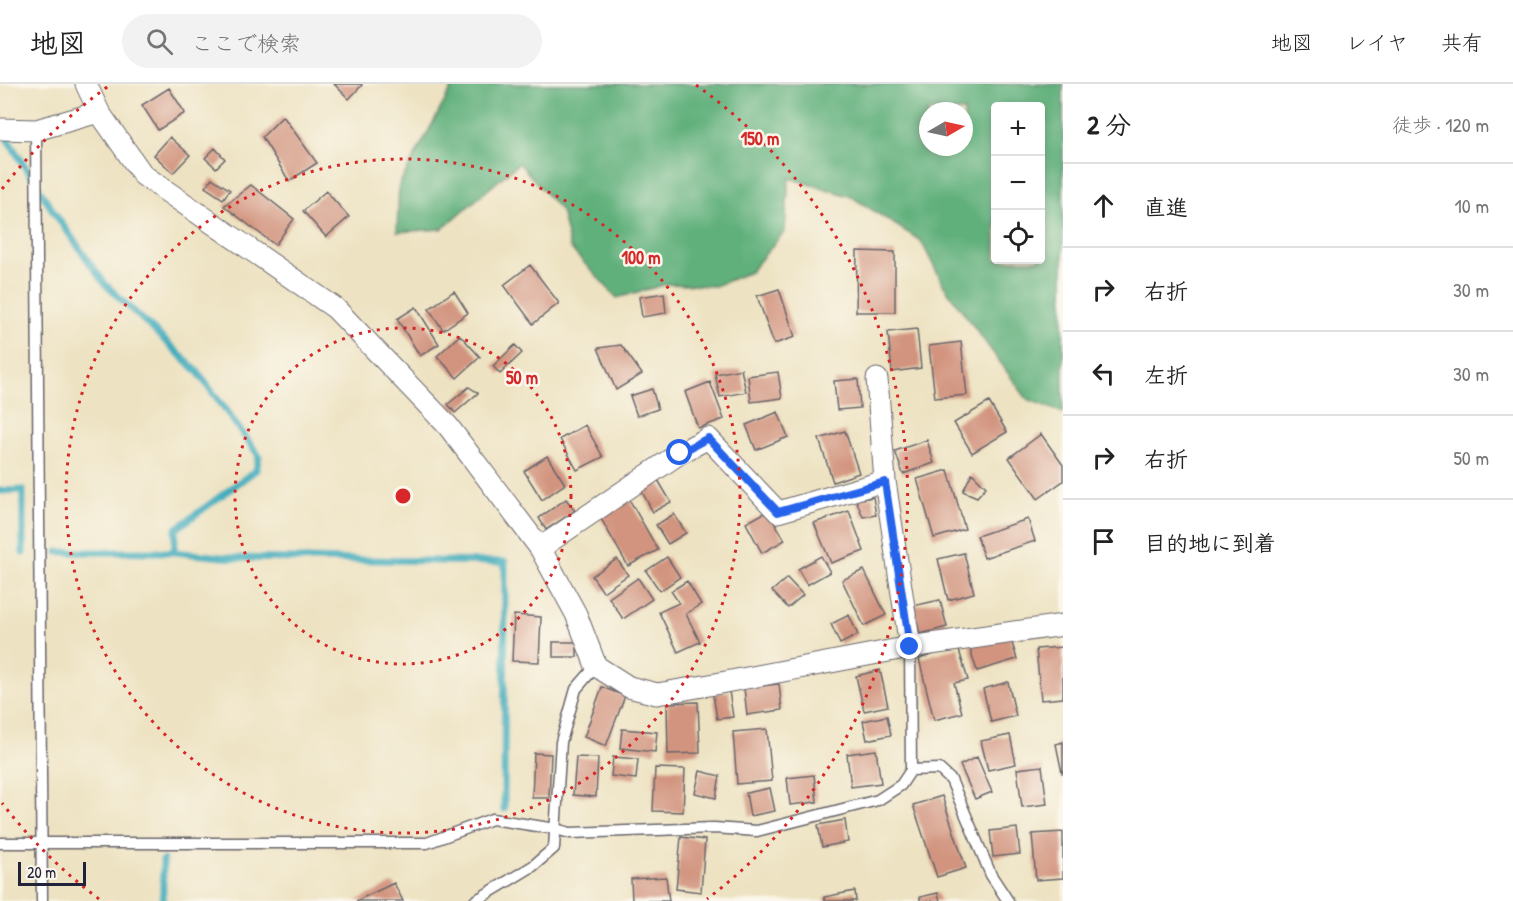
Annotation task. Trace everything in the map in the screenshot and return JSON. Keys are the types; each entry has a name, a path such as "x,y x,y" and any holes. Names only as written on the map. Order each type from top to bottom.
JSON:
{"street":[{"path":"86,84 99,112 143,175 335,308 448,426 540,548 576,614 596,666 629,687 657,694 910,647 1063,625"},
{"path":"0,129 36,130 99,112"},
{"path":"877,379 885,482 910,647"},
{"path":"540,548 680,453 708,438 778,512 885,482"}],"lane":[{"path":"36,130 42,901"},
{"path":"0,843 427,843 492,819 570,833 714,828 757,831 878,800 901,785 911,770 910,647"},
{"path":"475,901 533,866 554,848 561,742 576,688 596,666"},
{"path":"911,770 939,769 951,780 991,875 1008,901"}],"green space":[{"path":"454,84 1063,84 1063,413 1027,399 944,286 921,241 852,197 789,178 785,231 750,272 715,286 667,284 617,298 570,248 561,211 519,163 442,229 397,232 399,185"}],"building":[{"path":"334,84 360,84 362,85 349,99"},
{"path":"169,88 185,113 158,130 142,105"},
{"path":"283,116 317,163 289,181 262,137"},
{"path":"170,137 190,155 173,173 154,155"},
{"path":"215,148 225,159 216,168 205,158"},
{"path":"212,178 230,190 223,199 205,187"},
{"path":"251,185 294,219 275,245 224,206"},
{"path":"326,191 349,217 326,237 303,211"},
{"path":"857,251 895,252 895,312 856,312"},
{"path":"530,265 559,303 533,324 504,285"},
{"path":"779,289 795,337 774,344 757,296"},
{"path":"454,291 468,313 443,330 429,309"},
{"path":"664,293 666,313 642,317 639,297"},
{"path":"416,307 439,344 420,356 397,319"},
{"path":"917,329 921,368 892,372 888,332"},
{"path":"460,335 480,357 457,378 437,356"},
{"path":"961,342 967,395 935,398 929,346"},
{"path":"515,345 522,353 500,374 493,366"},
{"path":"621,345 642,374 616,390 598,348"},
{"path":"741,369 746,392 720,397 715,374"},
{"path":"778,372 782,398 751,402 748,376"},
{"path":"858,379 860,408 837,410 834,381"},
{"path":"710,382 724,419 698,428 685,392"},
{"path":"469,387 478,393 455,413 448,404"},
{"path":"652,389 658,409 637,416 630,396"},
{"path":"989,402 1007,432 972,453 954,423"},
{"path":"778,412 788,437 756,450 746,425"},
{"path":"585,425 603,457 577,470 560,439"},
{"path":"845,431 859,473 833,482 819,439"},
{"path":"1041,434 1063,465 1063,481 1038,499 1009,458"},
{"path":"927,440 934,463 903,474 895,451"},
{"path":"547,456 565,484 542,500 524,471"},
{"path":"948,470 965,529 934,538 917,479"},
{"path":"972,473 986,487 977,497 963,491"},
{"path":"658,480 671,502 653,512 641,490"},
{"path":"873,497 876,515 863,517 856,500"},
{"path":"566,499 575,511 546,530 539,518"},
{"path":"629,499 658,550 628,566 600,517"},
{"path":"768,511 785,540 762,553 746,523"},
{"path":"849,511 864,551 831,563 814,523"},
{"path":"674,514 686,533 668,544 656,525"},
{"path":"1028,519 1035,541 984,558 977,536"},
{"path":"964,553 974,593 948,600 938,559"},
{"path":"821,556 830,572 807,585 798,569"},
{"path":"667,557 680,577 660,591 646,571"},
{"path":"617,559 628,575 603,592 592,576"},
{"path":"864,570 886,615 864,626 842,580"},
{"path":"638,578 652,599 623,619 609,598"},
{"path":"787,578 803,595 788,608 772,591"},
{"path":"687,581 701,604 686,614 700,642 678,652 659,612 679,603 671,591"},
{"path":"940,600 947,627 920,634 913,606"},
{"path":"514,615 541,617 539,662 512,661"},
{"path":"849,615 858,635 840,644 831,624"},
{"path":"1009,633 1017,659 977,671 969,645"},
{"path":"553,642 577,642 577,657 553,657"},
{"path":"958,647 968,680 954,683 962,713 934,720 919,659"},
{"path":"1063,647 1063,698 1041,700 1036,649"},
{"path":"880,670 888,706 864,711 856,676"},
{"path":"1008,682 1016,716 991,722 983,689"},
{"path":"779,684 782,710 747,715 744,688"},
{"path":"602,687 625,696 606,746 584,737"},
{"path":"729,691 733,717 717,719 713,694"},
{"path":"698,702 700,753 668,754 667,703"},
{"path":"887,716 891,735 867,740 863,721"},
{"path":"622,729 657,732 655,752 620,748"},
{"path":"767,729 772,781 737,784 733,732"},
{"path":"1010,735 1016,764 988,770 981,741"},
{"path":"1063,742 1063,773 1062,773 1056,744"},
{"path":"876,750 881,783 851,787 847,754"},
{"path":"534,753 551,754 549,798 532,798"},
{"path":"576,757 598,758 596,797 573,795"},
{"path":"613,757 638,759 636,779 611,776"},
{"path":"977,757 992,792 975,799 960,765"},
{"path":"1042,766 1047,804 1022,807 1017,769"},
{"path":"655,768 685,769 683,812 653,811"},
{"path":"700,771 720,776 716,798 695,793"},
{"path":"814,775 817,802 790,805 787,778"},
{"path":"770,788 775,811 750,816 746,793"},
{"path":"942,796 966,868 937,877 913,805"},
{"path":"845,820 848,842 822,847 818,825"},
{"path":"1017,828 1020,854 993,857 990,831"},
{"path":"1063,832 1063,878 1036,880 1032,834"},
{"path":"681,837 705,840 701,892 676,889"},
{"path":"666,877 669,901 632,901 631,879"},
{"path":"394,883 403,901 356,901"},
{"path":"855,891 856,901 825,901 824,897"},
{"path":"938,893 940,901 920,901 920,897"}],"waterway":[{"path":"3,132 57,217 105,284 197,371 259,456 256,470 176,529 174,552"},
{"path":"0,491 23,490 23,553"},
{"path":"58,552 174,552 232,558 505,562 504,809"},
{"path":"163,860 163,901"}],"route":[{"path":"680,453 708,438 778,512 885,482 910,647"}]}
